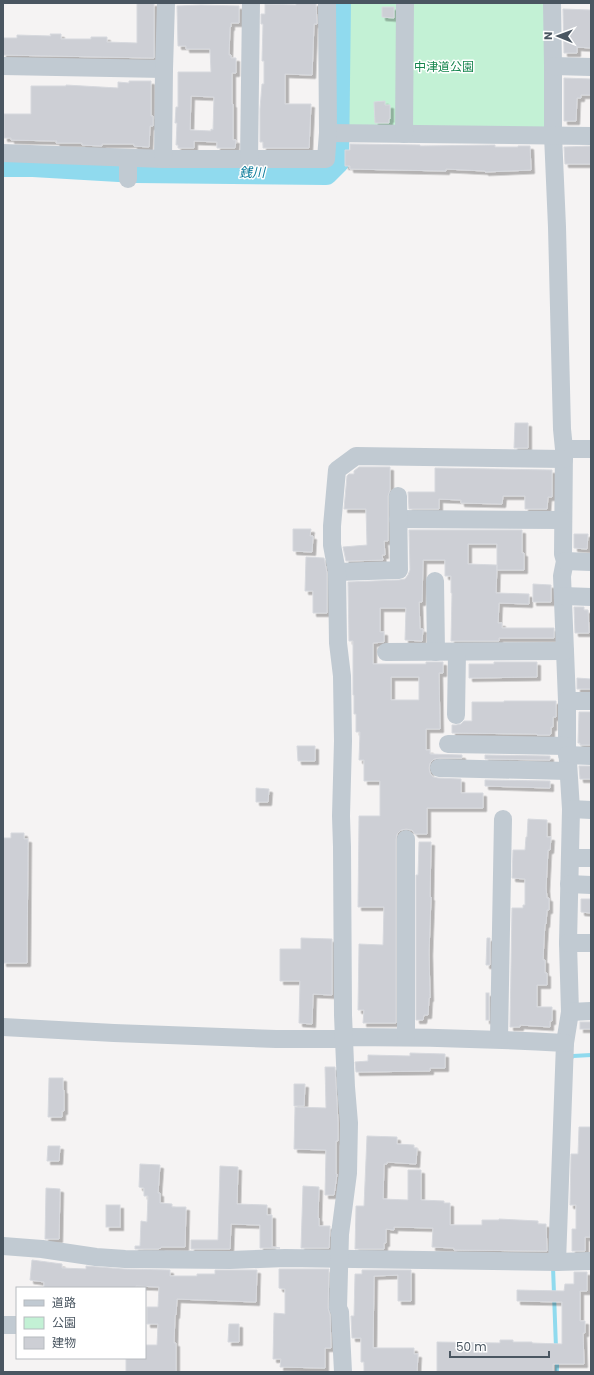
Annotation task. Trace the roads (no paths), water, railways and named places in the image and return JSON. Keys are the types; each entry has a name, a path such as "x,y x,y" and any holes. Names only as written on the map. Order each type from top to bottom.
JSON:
{"street":[{"path":"163,159 166,3"},
{"path":"249,160 252,3"},
{"path":"3,153 163,159 326,159 335,133 327,3"},
{"path":"404,3 404,134"},
{"path":"552,3 553,135 564,454 563,554 565,561 562,576 567,701 567,758 571,809 568,943 570,1012 565,1043 557,1262"},
{"path":"3,66 164,69"},
{"path":"553,66 591,66"},
{"path":"335,133 591,136"},
{"path":"128,158 128,179"},
{"path":"343,1372 340,1312 338,1308 339,1259 340,1234 348,1173 349,1123 344,1040 342,846 340,816 342,676 338,643 337,572 332,545 332,526 337,470 356,456 564,454 591,449"},
{"path":"337,572 399,570 398,496"},
{"path":"398,519 563,520"},
{"path":"565,561 591,562"},
{"path":"435,581 436,652"},
{"path":"563,596 591,597"},
{"path":"386,652 565,651"},
{"path":"456,715 457,652"},
{"path":"567,701 591,702"},
{"path":"448,744 567,758"},
{"path":"439,768 591,756"},
{"path":"571,809 591,810"},
{"path":"499,1039 503,819"},
{"path":"406,839 406,1037"},
{"path":"570,858 591,858"},
{"path":"569,884 591,885"},
{"path":"568,943 591,943"},
{"path":"570,1012 591,1011"},
{"path":"3,1027 114,1033 344,1040 349,1037 406,1037 499,1039 565,1043"},
{"path":"3,1246 125,1259 230,1260 285,1258 557,1262 591,1261"},
{"path":"3,1325 16,1325"}],"waterway":[{"name":"銭川","path":"3,165 33,165 136,171 326,173 337,162 339,3"},
{"path":"571,1058 573,1056 591,1055"},
{"path":"553,1267 556,1348"},
{"path":"557,1358 557,1372"}],"park label":[{"name":"中津道公園","path":"444,67"}]}
